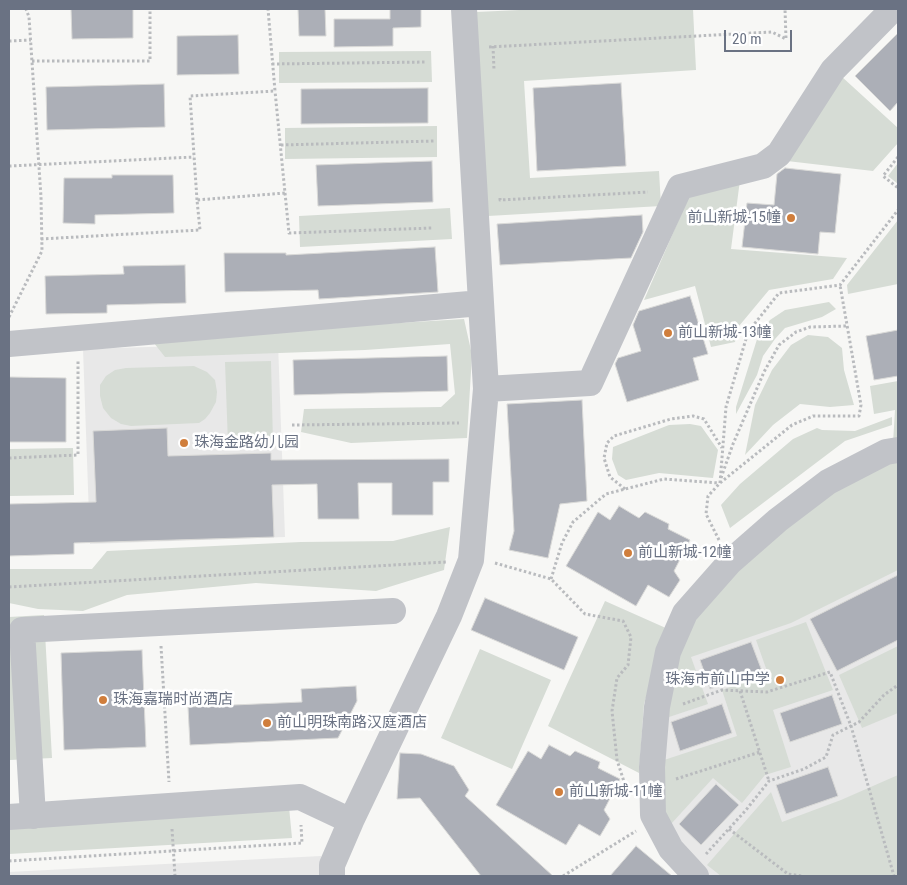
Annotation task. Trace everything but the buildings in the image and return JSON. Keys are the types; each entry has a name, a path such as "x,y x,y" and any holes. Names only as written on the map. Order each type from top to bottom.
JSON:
{"street":[{"path":"332,876 332,865 351,821 449,616 481,561 483,423 486,389 464,9"},
{"path":"486,389 590,383 680,187 763,166 779,154 833,70 893,9"},
{"path":"9,344 481,303"},
{"path":"701,866 671,849 653,815 652,766 657,707 668,652 685,613 730,562 778,520 828,482 886,452 898,450"},
{"path":"351,821 300,797 21,816 22,630 393,611"}],"path":[{"path":"9,317 42,251 30,17 26,9"},
{"path":"32,61 150,61 150,9"},
{"path":"268,9 289,233 432,228"},
{"path":"466,48 772,32 786,39 785,9"},
{"path":"490,37 493,47 494,75"},
{"path":"9,41 31,40"},
{"path":"272,64 427,62"},
{"path":"41,239 200,230 190,96 275,92"},
{"path":"281,145 434,142"},
{"path":"898,157 883,176 898,188"},
{"path":"9,166 194,158"},
{"path":"500,190 500,200 648,192"},
{"path":"197,200 285,194"},
{"path":"720,484 726,406 748,332 779,293 840,285 898,210"},
{"path":"730,562 706,514 708,496 792,425 813,416 859,416 861,405 840,285"},
{"path":"720,484 733,444 764,372 779,345 796,332 810,327 847,326"},
{"path":"9,458 78,456 78,338"},
{"path":"625,489 610,477 604,458 607,443 614,436 671,419 693,416 704,419 723,449"},
{"path":"292,425 483,423"},
{"path":"551,580 562,542 573,522 606,494 664,480 720,484"},
{"path":"9,587 481,561 551,580 585,614 623,621 630,637 628,665 617,678 612,711 617,760 627,792"},
{"path":"160,623 170,806"},
{"path":"679,705 722,690 768,692 830,672 851,726 894,876"},
{"path":"701,866 769,780 804,769 826,757 833,735 859,722 884,695 898,685"},
{"path":"740,690 769,780"},
{"path":"671,781 760,752"},
{"path":"9,861 302,843 300,797"},
{"path":"563,876 637,831 635,823"},
{"path":"729,829 788,874 802,876"},
{"path":"174,851 175,876"}],"shaded area":[{"path":"541,9 693,9 696,70 524,81 530,178 659,171 661,206 488,216 476,12"},
{"path":"431,51 432,82 279,83 279,52"},
{"path":"841,76 898,128 898,143 873,171 787,161"},
{"path":"437,126 437,157 285,159 285,128"},
{"path":"898,163 898,184 888,176"},
{"path":"740,180 731,249 847,258 833,279 769,290 739,326 735,342 711,347 695,286 644,300 689,196"},
{"path":"450,208 452,239 300,247 299,216"},
{"path":"898,220 898,284 848,294 847,285"},
{"path":"829,302 836,309 822,317 785,328 775,339 763,356 757,375 736,414 736,407 758,336 770,320 785,310"},
{"path":"464,319 472,355 467,438 351,443 301,432 304,409 441,407 455,394 450,344 365,350 165,357 150,338"},
{"path":"808,335 828,337 842,348 844,370 854,405 830,407 800,404 773,425 745,455 755,405 772,370 791,345"},
{"name":"珠海金路幼儿园","path":"278,343 285,537 90,544 83,349"},
{"path":"271,361 273,443 228,444 225,362"},
{"path":"194,366 207,372 215,380 217,392 216,402 210,413 199,423 131,426 121,424 111,418 103,408 100,385 106,376 115,370"},
{"path":"898,381 898,442 893,443 895,410 874,414 870,386"},
{"path":"892,417 892,425 845,441 730,528 721,505 740,484 793,439 817,428 822,430 855,431"},
{"path":"690,424 701,426 718,450 713,478 659,473 626,480 618,475 612,459 613,447 669,425"},
{"path":"73,448 74,495 9,496 9,449"},
{"name":"珠海市前山中学","path":"898,450 898,876 696,876 671,849 652,767 668,652"},
{"path":"898,456 898,570 791,623 691,657 708,704 663,719 675,656 694,617 735,569 829,490"},
{"path":"450,527 444,570 376,591 256,583 127,595 83,611 38,609 9,603 9,569 92,569 107,551 301,542 393,541"},
{"path":"605,601 668,629 644,704 639,773 548,726"},
{"path":"44,615 52,758 10,760 9,617"},
{"path":"806,622 833,690 773,710 791,767 765,775 742,803 713,778 671,824 662,815 661,761 737,736 722,690 768,674 756,640"},
{"path":"898,646 898,713 862,728 839,675"},
{"path":"480,649 551,680 512,769 441,738"},
{"path":"898,775 898,876 721,876 707,865 771,792 782,822 841,800"},
{"path":"289,807 292,838 9,854 9,827"},
{"path":"321,856 320,876 9,876 9,872"}],"place":[{"name":"前山新城-15幢","path":"791,218"},
{"name":"前山新城-13幢","path":"668,333"},
{"name":"珠海金路幼儿园","path":"184,443"},
{"name":"前山新城-12幢","path":"628,553"},
{"name":"珠海市前山中学","path":"780,680"},
{"name":"珠海嘉瑞时尚酒店","path":"103,700"},
{"name":"前山明珠南路汉庭酒店","path":"267,723"},
{"name":"前山新城-11幢","path":"559,792"}]}
